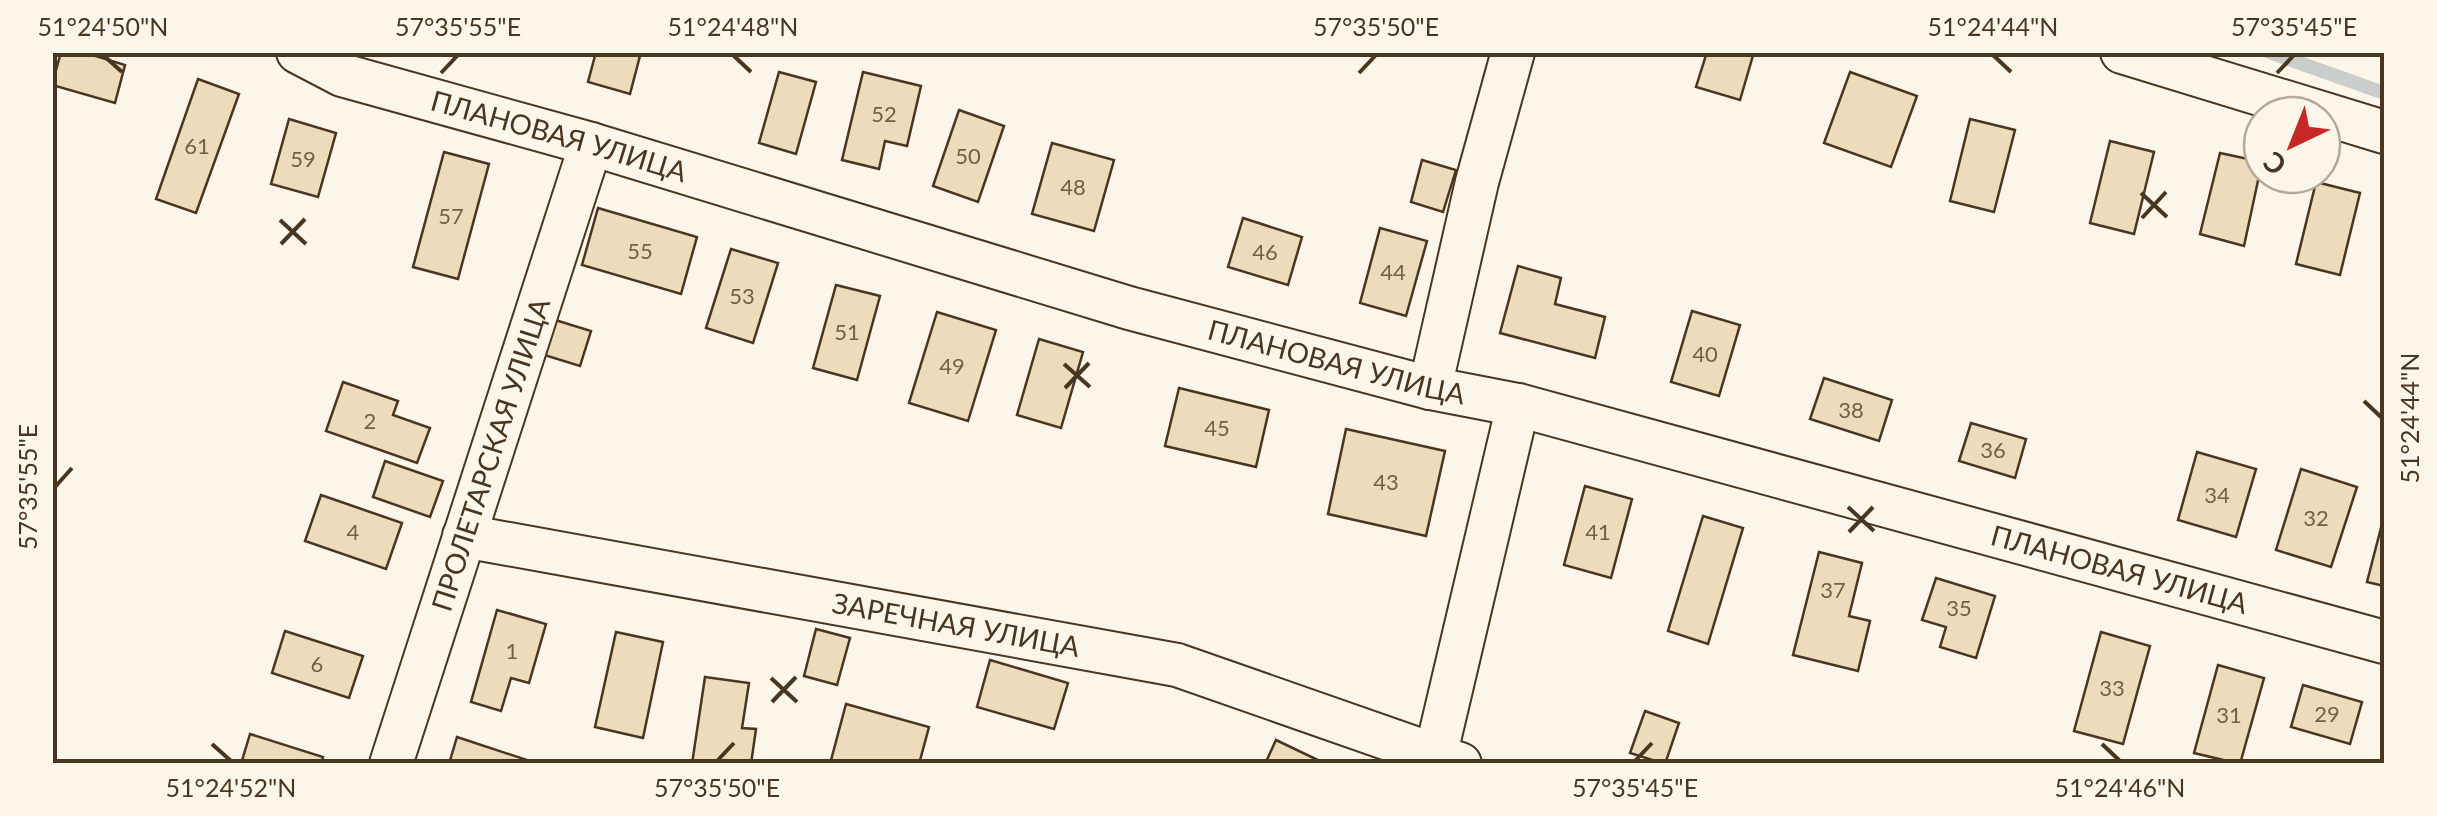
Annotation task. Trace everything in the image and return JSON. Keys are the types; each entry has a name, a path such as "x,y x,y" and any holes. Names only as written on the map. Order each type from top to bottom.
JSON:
{"street":[{"name":"ПЛАНОВАЯ УЛИЦА","path":"298,52 342,75 590,144 1129,308 1430,388 1518,405 2384,642"},
{"path":"1430,388 1477,182 1513,52"},
{"path":"2122,52 2384,132"},
{"name":"ПРОЛЕТАРСКАЯ УЛИЦА","path":"391,764 590,144"},
{"name":"ЗАРЕЧНАЯ УЛИЦА","path":"464,536 1178,666 1442,760 1518,405"}],"building":[{"path":"61,52 83,52 125,65 115,103 52,85"},
{"path":"596,52 641,52 630,94 588,82"},
{"path":"1707,52 1754,52 1740,100 1696,87"},
{"path":"779,72 816,82 796,154 759,143"},
{"path":"863,72 921,86 907,146 885,141 879,169 842,160"},
{"path":"1850,72 1917,96 1891,167 1824,143"},
{"path":"198,79 239,94 196,213 156,199"},
{"path":"959,110 1004,126 978,202 933,186"},
{"path":"289,119 336,133 318,197 271,184"},
{"path":"1970,119 2015,130 1994,212 1950,201"},
{"path":"2110,141 2154,152 2134,234 2090,223"},
{"path":"1052,143 1114,160 1094,231 1032,214"},
{"path":"444,152 489,164 458,279 413,267"},
{"path":"2220,153 2242,158 2242,195 2255,195 2244,246 2200,234"},
{"path":"1422,160 1456,170 1443,212 1411,202"},
{"path":"2342,188 2360,193 2340,275 2296,264 2313,195 2342,195"},
{"path":"598,208 697,237 681,294 582,265"},
{"path":"1243,218 1302,237 1288,285 1228,267"},
{"path":"1380,228 1427,241 1406,316 1360,303"},
{"path":"731,249 778,263 753,343 706,328"},
{"path":"1518,266 1561,278 1555,304 1605,317 1595,358 1500,333"},
{"path":"836,285 880,296 857,380 813,368"},
{"path":"1692,311 1740,325 1719,396 1671,382"},
{"path":"937,312 996,330 968,421 909,403"},
{"path":"552,319 591,331 580,366 541,354"},
{"path":"1039,339 1083,352 1061,428 1017,415"},
{"path":"1824,378 1892,400 1879,441 1810,419"},
{"path":"343,382 398,401 393,415 430,428 417,463 326,431"},
{"path":"1179,388 1269,410 1256,467 1165,446"},
{"path":"1971,423 2026,439 2015,478 1959,461"},
{"path":"1346,429 1445,451 1426,536 1328,514"},
{"path":"2197,452 2256,469 2236,537 2178,520"},
{"path":"385,461 443,481 430,517 373,497"},
{"path":"2301,469 2357,487 2331,567 2276,550"},
{"path":"1585,486 1632,499 1611,578 1564,565"},
{"path":"321,495 402,523 386,569 305,541"},
{"path":"1703,516 1743,528 1708,644 1668,631"},
{"path":"2384,516 2384,586 2367,582"},
{"path":"1819,552 1862,563 1849,616 1870,621 1858,671 1793,655"},
{"path":"1936,578 1995,596 1976,658 1940,647 1946,627 1922,620"},
{"path":"497,610 546,624 529,683 511,678 501,711 471,702"},
{"path":"816,629 850,638 837,685 804,676"},
{"path":"285,631 363,656 349,698 272,673"},
{"path":"616,632 663,642 643,738 595,727"},
{"path":"2101,632 2150,646 2123,744 2074,731"},
{"path":"990,660 1068,683 1054,729 977,707"},
{"path":"2218,665 2264,678 2240,764 2194,753"},
{"path":"705,677 749,683 742,728 756,729 751,764 692,764"},
{"path":"2303,685 2362,702 2350,744 2291,727"},
{"path":"846,704 929,727 919,764 830,764"},
{"path":"1645,711 1679,723 1665,764 1630,753"},
{"path":"250,734 323,757 321,764 241,764"},
{"path":"457,737 539,764 449,764"},
{"path":"1276,740 1326,764 1265,764"}],"waterway":[{"path":"2269,52 2384,93"}]}
